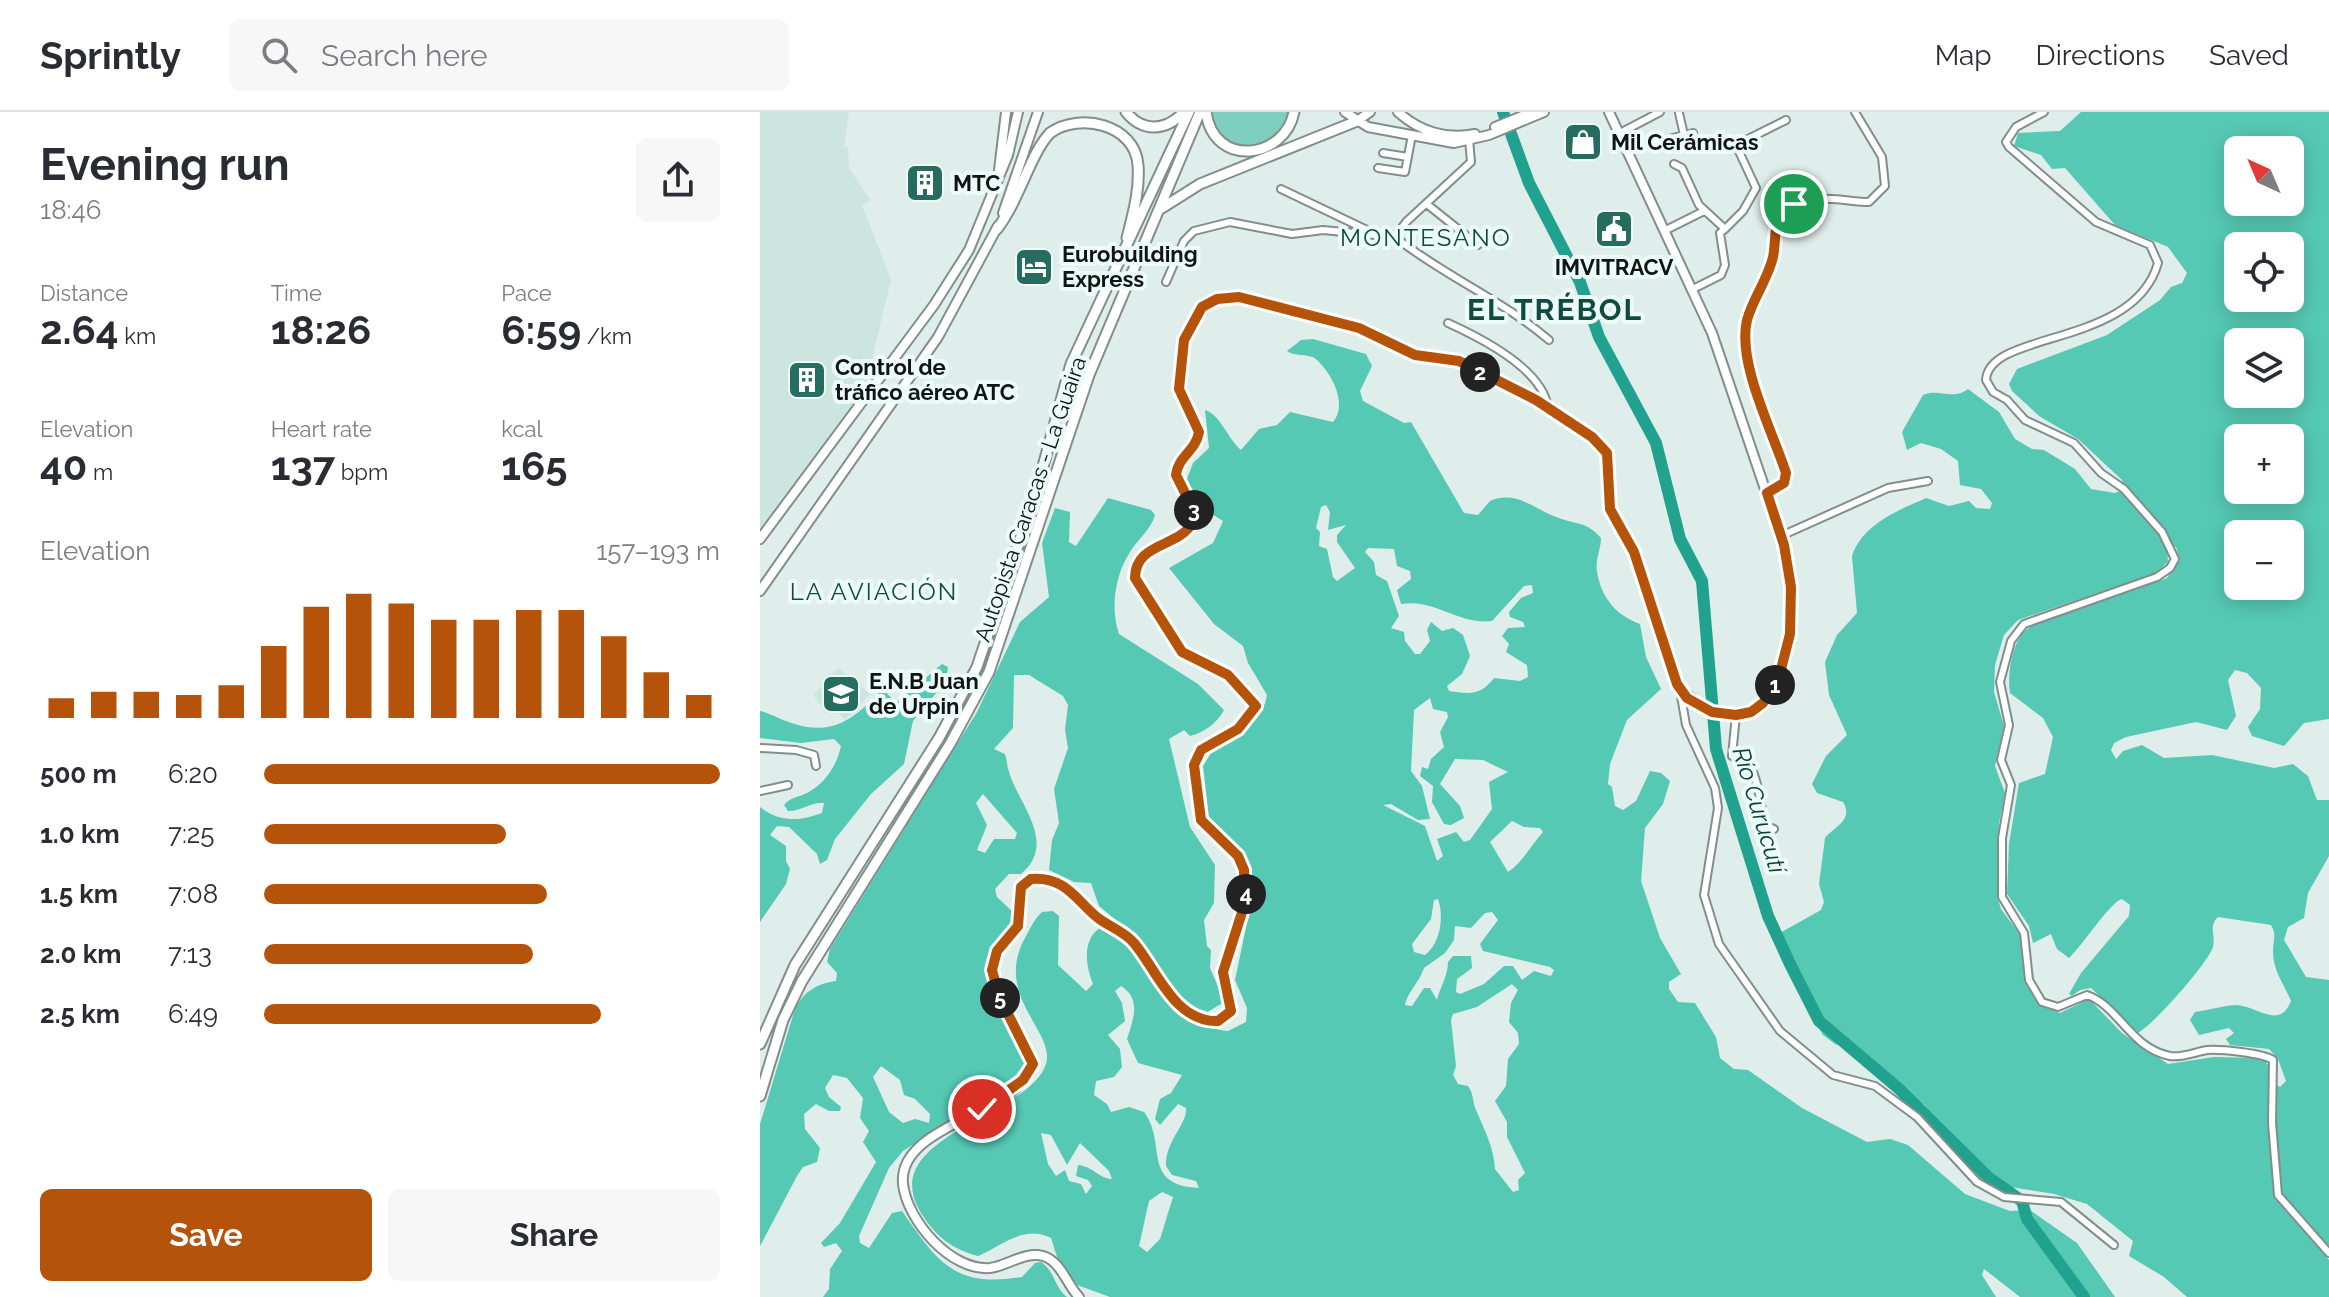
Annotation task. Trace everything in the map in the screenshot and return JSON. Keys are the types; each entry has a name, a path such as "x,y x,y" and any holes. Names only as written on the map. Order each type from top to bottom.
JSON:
{"highway":[{"path":"1126,112 1139,124 1153,128 1167,125 1186,112"},
{"name":"Autopista Caracas - La Guaira","path":"760,1044 795,965 939,738 977,667 1036,492 1071,364 1119,266 1186,112"},
{"path":"1203,112 1216,140 1225,148 1242,151 1276,140 1288,128 1294,112"},
{"name":"Autopista Caracas - La Guaira","path":"760,1096 783,1020 802,981 950,744 989,672 1089,375 1203,112"},
{"path":"997,229 1014,207 1048,135 1065,122 1086,118 1103,121 1128,138 1138,164 1134,211 1119,266"},
{"path":"1159,210 1200,184 1357,121"}],"main road":[{"path":"999,179 1006,112"},
{"path":"760,539 949,283 984,221 1018,112"},
{"path":"760,591 938,337 997,229 1038,112"},
{"path":"1345,112 1357,121 1437,142 1488,133 1544,112"},
{"path":"1357,121 1370,112"},
{"path":"1398,112 1443,135 1469,138"},
{"path":"1079,1297 1056,1265 1043,1257 1026,1257 988,1268 971,1266 954,1257 910,1210 903,1186 904,1168 910,1154 922,1143 982,1109 1023,1080 1032,1069 1033,1060 999,996 992,970 997,951 1017,929 1021,887 1031,879 1048,880 1078,895 1100,920 1133,942 1156,979 1193,1015 1218,1021 1231,1011 1223,972 1245,903 1244,870 1238,856 1201,820 1194,765 1201,750 1238,729 1256,706 1228,675 1182,652 1135,578 1135,568 1144,554 1180,536 1193,522 1192,507 1176,475 1181,459 1192,451 1198,437 1181,395 1179,379 1184,340 1202,307 1217,299 1254,299 1283,311 1359,328 1415,355 1459,361 1548,408 1592,437 1607,453 1610,509 1634,552 1680,690 1693,702 1720,713 1736,715 1751,712 1763,703 1779,677 1790,634 1791,587 1781,536 1726,367 1666,230 1609,112"}],"street":[{"path":"1620,133 1660,112"},
{"path":"1684,135 1678,112 1686,112"},
{"path":"1767,493 1784,483 1786,473 1746,358 1747,322 1773,257 1782,210 1801,201 1869,202 1885,186 1882,157 1855,112"},
{"path":"2044,112 2010,132 2009,147 2096,222 2150,245 2158,263 2148,287 2115,315 2094,326 2002,355 1989,367 1986,380 1993,392 2007,400 2025,420 2079,447 2101,473 2124,489 2162,532 2175,559 2170,568 2157,577 2029,621 2011,641 2000,688 2009,725 2001,760 2011,785 2002,838 2002,897 2024,933 2032,988 2047,1006 2058,1007 2087,995 2100,1002 2135,1039 2167,1055 2210,1050 2260,1054 2273,1060 2272,1123 2278,1195 2329,1253"},
{"path":"1693,289 1721,275 1725,265 1720,233 1743,211 1756,188 1736,145 1738,140 1786,120"},
{"path":"1627,149 1693,133"},
{"path":"1378,168 1405,172 1412,135"},
{"path":"1395,237 1406,222 1428,205 1471,162 1469,138"},
{"path":"1383,153 1408,157"},
{"path":"1674,164 1682,168 1704,211 1725,229"},
{"path":"1281,189 1372,232"},
{"path":"1428,205 1478,245"},
{"path":"1666,230 1704,211"},
{"path":"1166,282 1184,241 1194,231 1211,226 1230,222 1292,234 1323,230 1372,232 1395,237 1445,274 1487,294 1549,340"},
{"path":"1448,323 1516,363 1544,389 1548,408"},
{"path":"1781,536 1888,488 1928,481"},
{"path":"1680,690 1686,725 1715,788 1718,808 1704,895 1719,944 1780,1031 1833,1075 1875,1086 1917,1117 1977,1182 2004,1197 2061,1202 2114,1245"},
{"path":"1736,715 1732,756 1747,761 1755,772 1758,804 1766,826 1774,829"},
{"path":"760,748 814,755 818,760 816,766"},
{"path":"760,791 788,785"}],"shaded area":[{"path":"760,112 849,112 844,147 848,147 849,168 870,200 862,205 891,280 865,388 760,528"},
{"name":"E.N.B Juan de Urpin","path":"838,668 870,694 845,720 833,708 828,713 813,695"}],"green space":[{"path":"1211,112 1289,112 1285,125 1271,140 1263,144 1242,145 1219,139"},
{"path":"2081,112 2329,112 2329,719 2304,723 2284,746 2252,736 2248,727 2260,709 2261,688 2247,673 2235,670 2228,680 2236,716 2227,730 2196,722 2126,737 2114,743 2111,750 2116,759 2123,751 2142,745 2164,758 2212,755 2274,768 2293,764 2308,776 2317,800 2329,800 2329,856 2308,893 2304,918 2288,927 2284,940 2306,977 2329,980 2329,1246 2286,1202 2282,1204 2329,1260 2329,1297 2187,1297 2164,1277 2129,1256 2133,1241 2087,1204 2054,1194 1985,1183 1924,1105 1893,1089 1862,1052 1835,1044 1823,1035 1807,1009 1778,934 1821,910 1824,902 1819,884 1825,838 1846,814 1843,802 1817,793 1812,784 1826,756 1847,735 1829,695 1825,662 1837,635 1857,613 1852,556 1857,545 1882,520 1926,498 1949,506 1969,501 1976,508 1990,509 1992,503 1981,489 1960,485 1958,461 1941,449 1921,443 1907,450 1902,432 1923,395 1956,394 1968,389 1999,412 2015,439 2032,449 2044,450 2075,469 2091,489 2115,493 2125,489 2122,480 2078,439 2039,416 2012,391 2009,384 2017,369 2107,335 2160,300 2171,287 2182,283 2187,273 2168,247 2115,225 2065,168 2052,169 2041,155 2014,146 2018,133 2060,131","holes":["2167,545 2176,547 2179,557 2167,578 2038,622 2022,634 2014,650 2009,677 2010,693 2043,718 2053,737 2045,774 2019,783 2009,844 2007,894 2029,926 2033,943 2051,934 2057,949 2069,958 2117,902 2122,899 2130,905 2129,916 2081,973 2069,994 2072,996 2080,990 2091,988 2138,1033 2168,1006 2202,966 2213,947 2213,928 2218,917 2271,925 2275,965 2291,1001 2286,1010 2274,1015 2235,1005 2195,1012 2190,1020 2199,1035 2229,1028 2234,1033 2226,1039 2230,1045 2269,1049 2278,1059 2286,1081 2280,1087 2262,1058 2214,1057 2168,1064 2122,1033 2089,999 2060,1013 2040,1006 2025,983 2021,936 2001,909 1997,896 1999,823 2005,793 1995,766 2004,726 1994,692 1995,665 2004,635 2018,620 2156,573 2168,562"]},
{"path":"1313,339 1366,354 1372,366 1360,391 1363,401 1404,423 1411,422 1464,513 1478,515 1490,501 1510,498 1587,527 1601,538 1597,567 1602,589 1617,610 1640,624 1646,657 1661,689 1627,720 1610,764 1608,784 1612,787 1615,806 1623,810 1636,801 1650,771 1661,773 1670,781 1663,804 1645,828 1641,881 1660,938 1681,974 1669,982 1669,989 1678,1002 1695,1003 1716,1037 1720,1058 1734,1069 1748,1070 1802,1108 1867,1142 1890,1139 1908,1145 1965,1194 2010,1211 2030,1210 2077,1243 2115,1297 2020,1297 1984,1269 1982,1275 1996,1297 1110,1297 1077,1285 1057,1257 1051,1238 1041,1234 1013,1238 978,1256 952,1246 933,1229 921,1213 912,1187 918,1165 935,1146 1013,1099 1034,1082 1046,1064 1047,1052 1020,995 1016,978 1017,959 1025,938 1042,912 1053,911 1059,916 1058,965 1086,991 1093,984 1088,969 1088,946 1101,927 1132,950 1168,1000 1183,1014 1203,1025 1228,1031 1246,1022 1247,1008 1235,980 1253,894 1245,861 1209,818 1203,766 1213,750 1239,736 1265,704 1267,695 1248,663 1243,646 1214,624 1169,568 1213,543 1223,521 1202,508 1187,479 1193,463 1209,448 1205,410 1215,416 1241,450 1259,429 1277,425 1290,412 1333,422 1339,407 1333,381 1314,358 1287,351 1301,340","holes":["1326,505 1330,512 1328,530 1346,525 1337,535 1337,542 1355,568 1337,581 1333,577 1327,549 1319,546 1320,532 1316,528 1321,507","1368,548 1394,549 1397,566 1410,571 1411,579 1397,590 1401,604 1424,605 1480,621 1492,621 1524,586 1532,585 1533,593 1521,598 1509,612 1510,617 1523,622 1525,627 1508,628 1502,636 1509,644 1506,652 1527,665 1528,677 1520,681 1494,678 1484,688 1474,692 1449,691 1447,686 1462,674 1470,656 1463,635 1453,628 1442,631 1431,622 1427,630 1430,641 1420,654 1415,654 1405,641 1404,632 1391,628 1399,616 1387,581 1376,575 1374,562 1365,552","1430,698 1433,709 1447,712 1448,717 1440,732 1444,747 1431,759 1428,769 1422,767 1420,776 1433,786 1432,802 1444,824 1451,825 1464,818 1460,806 1440,784 1455,759 1483,760 1508,772 1489,782 1492,809 1470,840 1464,842 1456,832 1437,839 1443,856 1437,861 1425,826 1383,805 1391,804 1418,820 1430,819 1422,786 1411,771 1414,710","1512,821 1524,827 1540,828 1543,832 1508,872 1490,842","1438,899 1441,921 1435,944 1425,955 1414,952 1412,944 1431,919 1434,900","1492,912 1498,920 1480,944 1483,951 1550,967 1554,970 1551,976 1534,971 1522,980 1513,966 1504,966 1484,984 1460,994 1456,992 1457,979 1472,968 1471,956 1453,956 1448,962 1437,1000 1430,988 1424,988 1412,1006 1405,1005 1424,968 1445,953 1454,940 1455,926 1471,928 1485,913","1512,984 1518,990 1511,1003 1509,1022 1518,1033 1519,1044 1508,1059 1506,1086 1495,1101 1507,1122 1507,1137 1525,1173 1518,1180 1519,1190 1513,1192 1495,1169 1491,1146 1471,1092 1468,1086 1458,1084 1453,1075 1456,1066 1453,1014 1477,1007","1121,986 1128,991 1134,1003 1127,1039 1138,1063 1182,1075 1171,1093 1160,1099 1155,1119 1160,1125 1178,1104 1186,1108 1184,1120 1169,1148 1166,1166 1172,1175 1196,1181 1199,1188 1181,1185 1162,1171 1151,1124 1144,1112 1129,1107 1111,1112 1107,1104 1094,1095 1096,1081 1114,1077 1122,1067 1120,1049 1108,1035 1125,1021 1122,1003 1115,991","1041,1133 1051,1135 1067,1165 1080,1143 1109,1171 1112,1179 1078,1165 1076,1176 1088,1180 1092,1186 1086,1194 1081,1184 1069,1181 1065,1170 1056,1176 1048,1164","1162,1192 1173,1197 1160,1239 1147,1252 1139,1246 1149,1201"]},
{"path":"1108,498 1151,510 1155,515 1153,521 1130,552 1118,581 1115,614 1119,634 1198,684 1224,710 1214,723 1200,732 1190,736 1184,730 1169,739 1190,827 1215,865 1214,903 1204,920 1207,946 1211,950 1210,968 1223,998 1221,1004 1204,1014 1167,987 1135,936 1099,906 1091,883 1074,882 1049,870 1052,840 1059,823 1054,789 1068,748 1065,730 1068,705 1063,696 1029,675 1014,675 1013,728 994,749 1005,754 1014,785 1033,824 1036,850 1032,862 1021,874 1009,874 995,889 997,897 1017,916 1017,924 997,950 991,964 990,981 1026,1062 1013,1079 987,1090 942,1126 903,1151 889,1168 859,1236 860,1243 869,1248 892,1213 902,1211 927,1245 950,1268 980,1279 999,1279 1022,1277 1035,1263 1041,1262 1067,1297 823,1297 829,1289 830,1269 842,1251 836,1243 824,1247 821,1243 840,1223 876,1162 863,1142 869,1131 860,1118 863,1098 847,1078 833,1075 825,1088 829,1097 841,1107 840,1111 829,1111 816,1104 804,1114 805,1129 820,1148 817,1162 803,1167 760,1246 760,1124 794,1012 810,990 836,981 837,973 827,962 830,949 977,712 1020,622 1049,597 1042,543 1055,508 1070,512 1069,542 1076,546","holes":["983,794 1017,833 1015,839 994,839 985,853 977,850 987,825 976,803","881,1066 900,1080 904,1095 915,1099 930,1114 929,1123 915,1119 903,1123 889,1112 873,1077"]},
{"path":"942,664 948,667 946,681 913,721 904,764 871,794 835,839 827,860 820,864 817,854 789,827 777,826 770,835 786,846 786,861 790,869 786,884 760,922 760,807 775,816 790,819 822,813 824,803 788,811 784,805 825,779 837,760 841,746 834,739 801,743 760,738 760,711 809,727 834,725 855,715 883,689 896,703"}],"waterway":[{"name":"Río Curucutí","path":"1503,112 1529,183 1580,282 1599,337 1656,443 1680,539 1702,581 1716,749 1768,916 1790,964 1819,1021 1898,1088 1989,1178 2022,1201 2027,1219 2084,1297"}],"place":[{"name":"Mil Cerámicas","path":"1583,142"},
{"name":"MTC","path":"925,183"},
{"name":"IMVITRACV","path":"1614,229"},
{"name":"Eurobuilding Express","path":"1034,267"},
{"name":"Control de tráfico aéreo ATC","path":"807,380"},
{"name":"E.N.B Juan de Urpin","path":"841,694"}],"district":[{"name":"MONTESANO","path":"1426,238"},
{"name":"EL TRÉBOL","path":"1555,310"},
{"name":"LA AVIACIÓN","path":"874,592"}],"route":[{"path":"982,1109 1028,1076 1032,1069 1031,1054 999,996 992,970 992,960 997,951 1017,929 1021,887 1031,879 1048,880 1078,895 1100,920 1133,942 1156,979 1193,1015 1218,1021 1231,1011 1223,972 1245,903 1244,870 1238,856 1201,820 1194,765 1197,755 1205,746 1238,729 1253,714 1256,706 1228,675 1182,652 1137,586 1135,578 1135,568 1144,554 1186,533 1195,516 1176,475 1181,459 1192,451 1199,432 1181,395 1179,368 1184,340 1202,307 1217,299 1254,299 1283,311 1359,328 1415,355 1459,361 1536,400 1592,437 1607,453 1608,503 1634,552 1680,690 1708,710 1745,714 1763,703 1779,677 1790,634 1791,587 1784,545 1767,493 1784,483 1787,476 1744,345 1750,310 1773,257 1778,220 1782,210 1794,204"}]}
